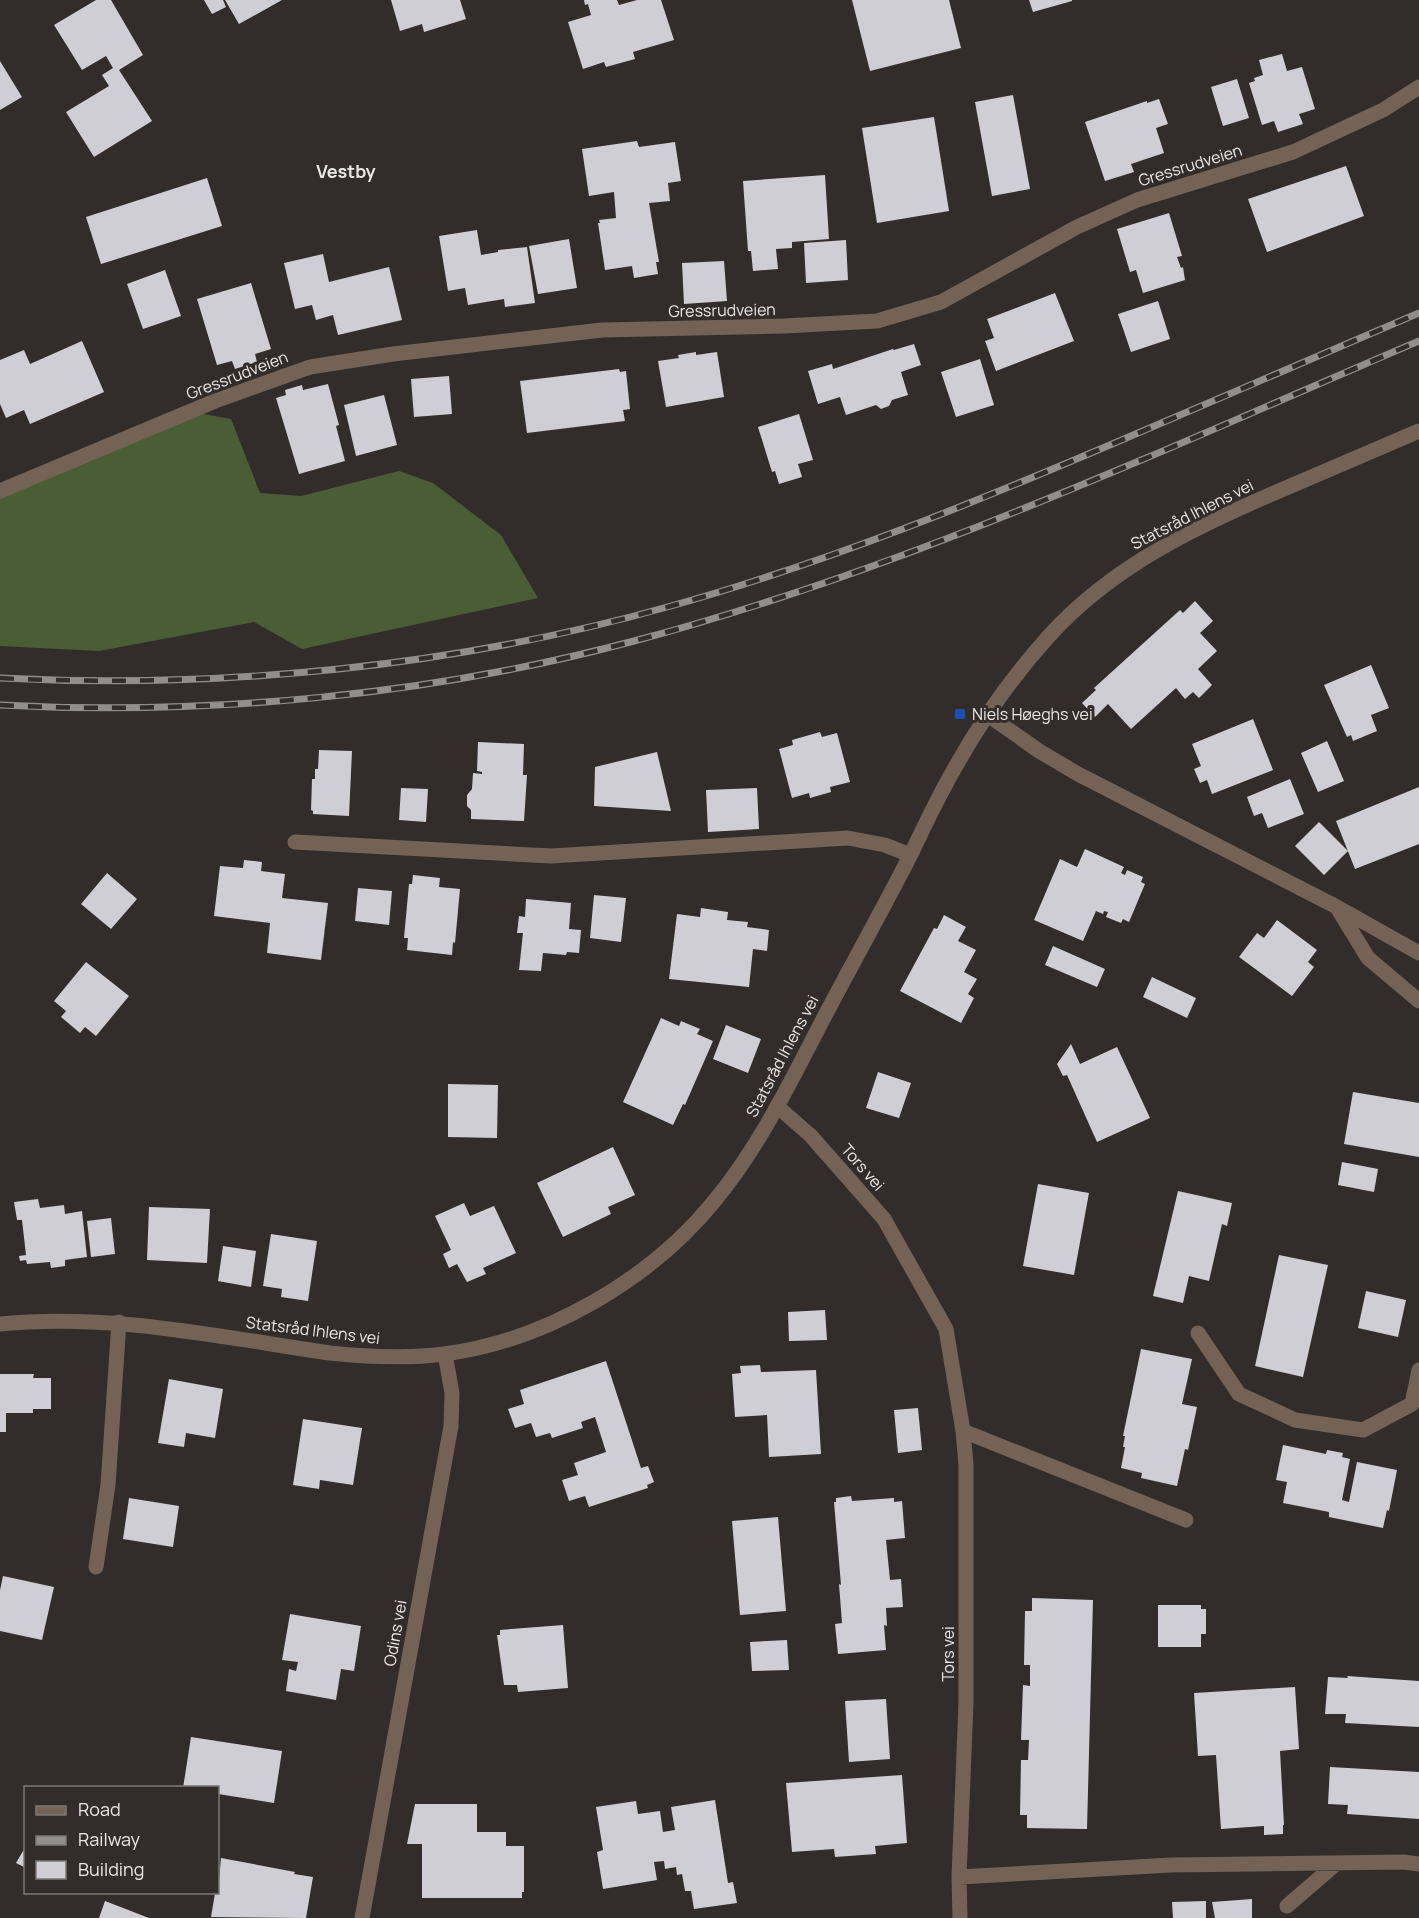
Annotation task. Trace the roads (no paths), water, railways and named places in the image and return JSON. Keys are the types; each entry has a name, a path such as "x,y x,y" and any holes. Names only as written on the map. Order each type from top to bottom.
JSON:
{"street":[{"name":"Gressrudveien","path":"0,491 215,402 310,367 393,354 602,330 784,327 878,321 941,302 1077,227 1137,200 1293,152 1383,110 1419,87"},
{"name":"Statsråd Ihlens vei","path":"0,1324 48,1321 119,1322 330,1353 392,1357 445,1354 480,1347 550,1325 611,1292 641,1271 694,1226 740,1168 777,1106 953,770 988,715 1030,658 1063,621 1104,584 1163,546 1237,509 1419,432"},
{"path":"988,715 1039,751 1078,774 1337,907 1419,953"},
{"path":"295,842 551,856 848,838 885,845 910,855"},
{"path":"1337,907 1368,958 1419,1001"},
{"name":"Tors vei","path":"777,1106 811,1136 884,1219 946,1329 963,1431 966,1465 966,1703 959,1877 960,1918"},
{"path":"96,1567 108,1485 119,1322"},
{"path":"1198,1333 1239,1394 1295,1420 1363,1430 1412,1404 1419,1370"},
{"name":"Odins vei","path":"362,1918 451,1426 452,1393 445,1354"},
{"path":"963,1431 1186,1520"},
{"path":"959,1877 1171,1865 1404,1862 1419,1864"},
{"path":"1287,1906 1337,1863"}],"railway":[{"path":"0,678 85,681 169,680 338,669 506,645 671,606 788,570 961,506 1075,460 1419,313"},
{"path":"0,705 79,708 159,707 239,704 320,697 400,688 479,675 557,660 634,641 735,612 934,543 1129,465 1419,341"}],"place":[{"name":"Niels Høeghs vei","path":"960,714"}],"district":[{"name":"Vestby","path":"346,172"}]}
